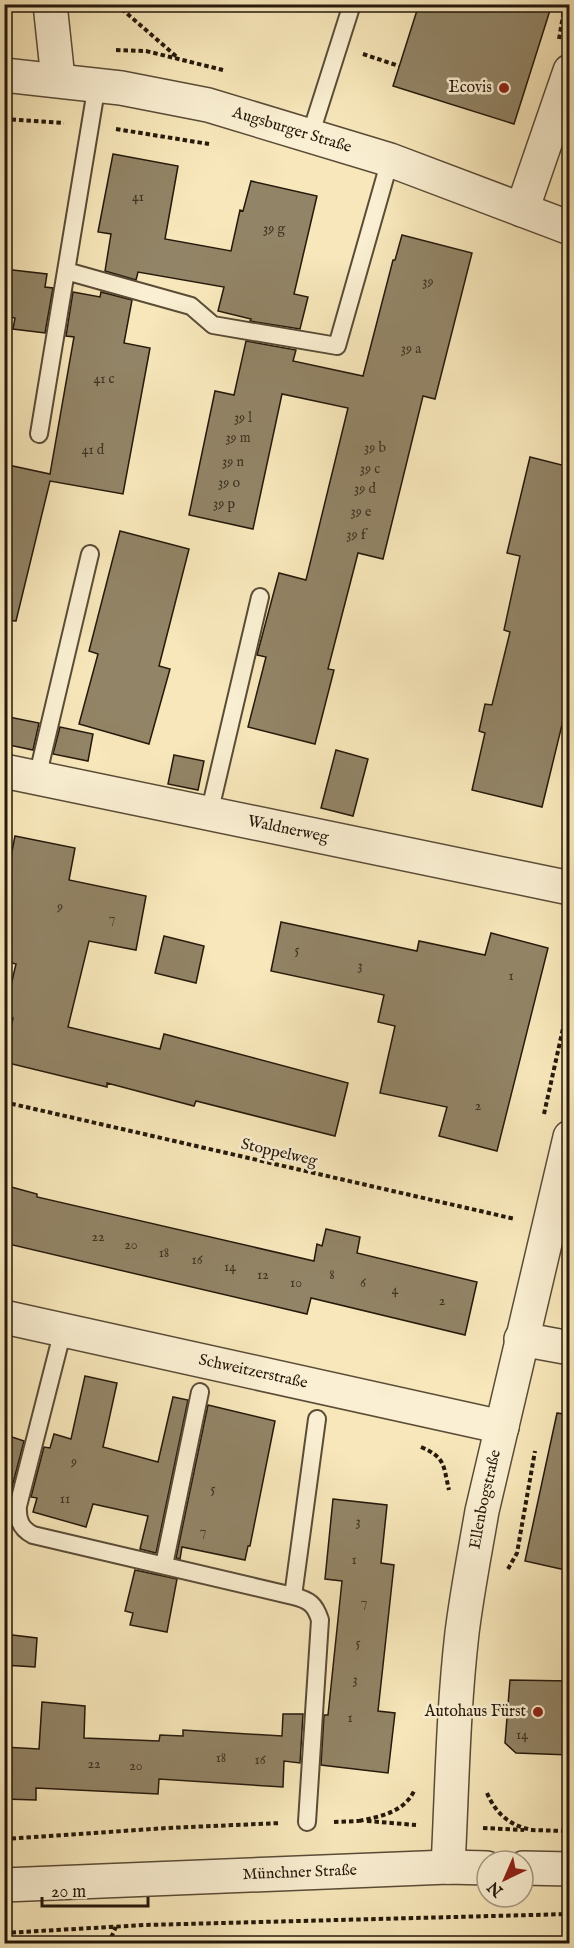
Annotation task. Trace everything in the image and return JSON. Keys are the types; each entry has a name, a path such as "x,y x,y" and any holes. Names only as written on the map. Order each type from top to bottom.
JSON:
{"street":[{"path":"50,4 58,80"},
{"path":"522,210 570,71"},
{"name":"Augsburger Straße","path":"4,75 97,84 208,105 390,160 570,228"},
{"name":"Waldnerweg","path":"4,771 570,888"},
{"name":"Ellenbogstraße","path":"448,1867 462,1634 482,1511 570,1137"},
{"name":"Schweitzerstraße","path":"4,1317 502,1427"},
{"path":"522,1339 570,1348"},
{"name":"Münchner Straße","path":"4,1885 475,1868"},
{"path":"535,1868 570,1869"}],"lane":[{"path":"310,136 352,4"},
{"path":"39,434 97,84"},
{"path":"66,271 191,306 213,326 337,346 390,160"},
{"path":"37,778 90,554"},
{"path":"209,814 260,597"},
{"path":"63,1330 18,1506 19,1522 33,1535 293,1596 308,1600 316,1607 320,1620 307,1822"},
{"path":"164,1565 200,1392"},
{"path":"293,1596 317,1419"}],"path":[{"path":"116,4 179,59"},
{"path":"339,46 399,66"},
{"path":"4,119 90,124 219,146"},
{"name":"Stoppelweg","path":"4,1102 548,1226"},
{"path":"505,1573 512,1565 517,1553 537,1440"},
{"path":"485,1787 492,1803 501,1815 516,1826 533,1830"},
{"path":"4,1933 392,1917 570,1914"},
{"path":"108,1944 116,1927"}],"building":[{"path":"419,4 552,4 514,124 393,86"},
{"path":"113,154 178,166 165,239 231,251 240,210 243,211 251,181 317,196 294,294 308,297 300,329 250,321 251,319 218,311 224,287 138,272 136,280 105,271 111,234 98,232"},
{"path":"402,235 472,253 435,399 423,396 383,559 358,553 328,669 334,670 315,744 248,727 266,657 257,655 279,573 306,580 348,408 282,394 253,529 189,515 215,391 234,395 246,341 296,350 293,361 363,376 393,260 395,260"},
{"path":"4,269 47,274 45,287 53,288 45,333 13,329 15,318 4,316"},
{"path":"73,292 100,297 101,292 132,300 124,343 150,348 123,494 50,481 16,621 4,620 4,482 8,465 50,474 74,337 66,336"},
{"path":"530,457 570,467 570,692 542,807 472,790 485,733 479,731 485,704 492,705 510,632 504,630 520,556 507,553"},
{"path":"120,531 189,549 159,666 170,669 149,744 79,724 98,654 89,651"},
{"path":"4,716 39,723 33,750 4,744"},
{"path":"60,727 93,734 88,761 53,754"},
{"path":"336,750 368,759 353,816 321,808"},
{"path":"174,755 204,761 198,790 168,784"},
{"path":"15,836 75,848 69,880 146,896 136,950 89,941 68,1027 160,1049 164,1034 348,1083 335,1136 196,1101 194,1106 107,1083 107,1087 4,1062 13,1018 4,1015 16,964 4,961 4,892"},
{"path":"281,922 417,951 419,941 485,955 491,933 548,948 497,1151 439,1136 447,1107 380,1093 395,1026 378,1022 384,995 271,971"},
{"path":"164,936 204,946 196,983 155,973"},
{"path":"4,1185 37,1194 37,1197 314,1261 317,1244 322,1246 326,1229 360,1237 357,1253 477,1282 465,1335 311,1298 307,1314 4,1243"},
{"path":"85,1376 117,1383 103,1447 158,1462 173,1397 188,1400 156,1553 140,1549 148,1516 93,1504 86,1527 33,1512 37,1498 31,1497 44,1447 50,1448 54,1434 71,1439"},
{"path":"208,1405 275,1421 250,1546 248,1546 245,1560 182,1547 180,1559 176,1558"},
{"path":"557,1413 570,1415 570,1571 525,1561"},
{"path":"12,1437 24,1441 11,1491 4,1490 4,1465"},
{"path":"333,1499 387,1505 381,1563 394,1565 378,1711 395,1713 388,1773 321,1765 324,1715 328,1715 342,1581 325,1579"},
{"path":"135,1570 177,1579 167,1632 130,1625 133,1613 125,1611"},
{"path":"4,1634 37,1638 35,1667 4,1665"},
{"name":"Autohaus Fürst","path":"510,1680 570,1681 570,1755 516,1753 505,1743"},
{"path":"42,1702 85,1706 84,1738 159,1741 160,1735 183,1736 183,1730 282,1736 283,1714 303,1714 300,1763 284,1761 283,1787 159,1779 158,1794 36,1788 36,1800 4,1799 4,1747 39,1749"}],"place":[{"name":"Ecovis","path":"504,88"},
{"name":"Autohaus Fürst","path":"538,1712"}]}
